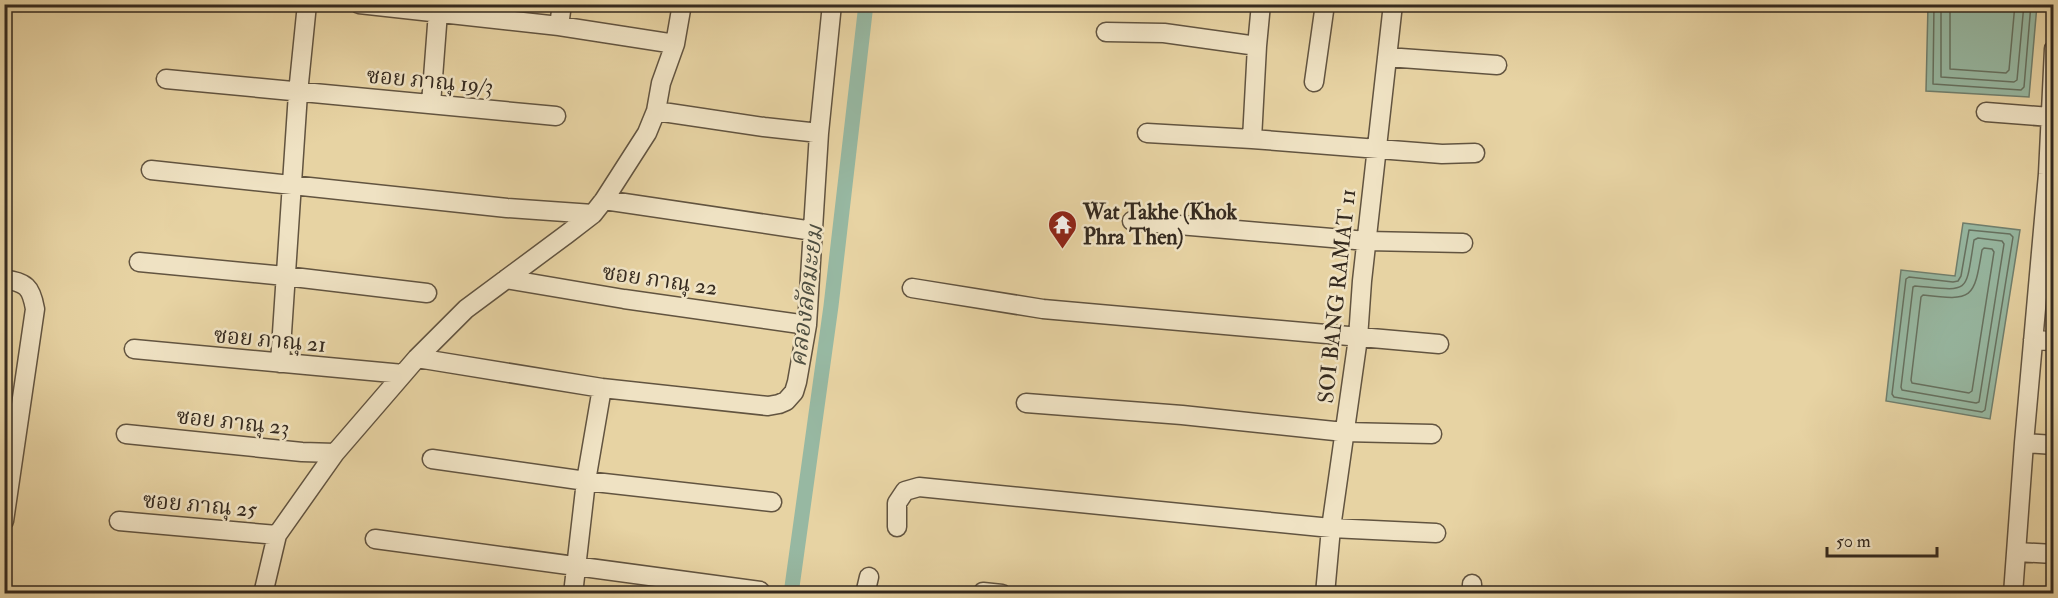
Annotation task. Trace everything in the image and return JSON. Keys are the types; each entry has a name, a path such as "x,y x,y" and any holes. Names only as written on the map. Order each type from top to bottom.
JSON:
{"street":[{"path":"279,363 298,93 307,4"},
{"path":"358,4 559,26 675,44"},
{"path":"559,26 562,4"},
{"path":"263,594 277,535 335,453 403,374 466,309 599,207 642,140 656,111 661,83 675,44 682,4"},
{"path":"417,358 602,388 768,406 786,401 794,392 797,382 807,325 819,133 832,4"},
{"path":"1252,139 1261,4"},
{"path":"1314,82 1325,4"},
{"name":"SOI BANG RAMAT 11","path":"1325,594 1331,528 1358,338 1393,4"},
{"path":"431,104 438,12"},
{"path":"1106,32 1164,33 1257,46"},
{"path":"2013,594 2033,340 2051,174 2050,117 2054,49"},
{"path":"1388,57 1497,65"},
{"name":"ซอย ภาณุ 19/3","path":"166,79 556,116"},
{"path":"656,111 819,133"},
{"path":"1986,112 2050,117"},
{"path":"1147,134 1252,139 1442,154 1475,153"},
{"path":"151,170 507,208 599,207 813,231"},
{"path":"1132,220 1367,241 1463,243"},
{"path":"140,262 427,293"},
{"path":"4,279 25,284 33,295 35,309 4,521"},
{"name":"ซอย ภาณุ 22","path":"506,279 624,299 807,325"},
{"path":"912,288 1043,309 1438,344"},
{"path":"2033,340 2054,341"},
{"name":"ซอย ภาณุ 21","path":"134,349 403,374"},
{"path":"573,594 586,481 602,388"},
{"path":"1026,403 1182,415 1344,432 1432,434"},
{"name":"ซอย ภาณุ 23","path":"126,434 302,452 335,453"},
{"path":"2024,443 2054,445"},
{"path":"432,459 586,481 772,502"},
{"path":"897,527 897,503 905,491 919,487 1331,528 1436,533"},
{"name":"ซอย ภาณุ 25","path":"119,521 277,535"},
{"path":"375,539 760,591"},
{"path":"2017,552 2054,554"},
{"path":"983,592 1002,594"}],"water":[{"path":"1928,5 2037,5 2029,97 1926,91"},
{"path":"1963,223 2020,230 1990,419 1886,401 1901,270 1955,276"}],"waterway":[{"name":"คลองลัดมะยม","path":"791,594 831,306 866,4"}],"place":[{"name":"Wat Takhe (Khok Phra Then)","path":"1062,250"}]}
